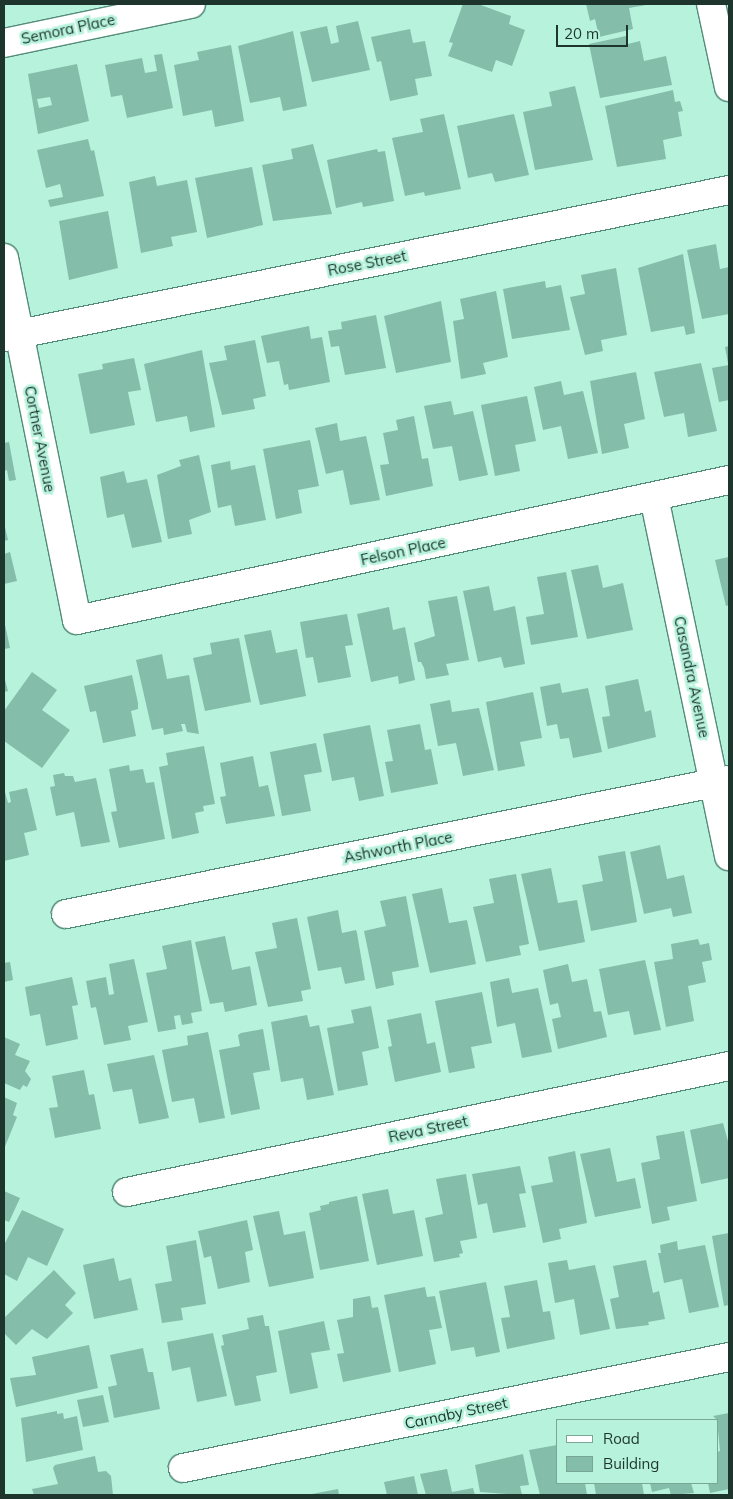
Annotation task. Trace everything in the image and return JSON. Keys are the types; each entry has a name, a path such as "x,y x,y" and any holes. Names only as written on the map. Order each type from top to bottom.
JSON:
{"street":[{"name":"Semora Place","path":"4,42 191,4"},
{"path":"711,4 729,87"},
{"name":"Rose Street","path":"11,335 729,190"},
{"name":"Cortner Avenue","path":"4,258 11,335 77,620"},
{"name":"Felson Place","path":"77,620 729,480"},
{"name":"Casandra Avenue","path":"654,497 722,782 729,856"},
{"name":"Ashworth Place","path":"66,914 722,782"},
{"name":"Reva Street","path":"127,1192 729,1066"},
{"name":"Carnaby Street","path":"182,1468 729,1357"}],"building":[{"path":"463,4 478,4 511,16 509,24 525,30 512,66 496,60 492,72 448,56 453,43 449,42"},
{"path":"586,4 646,5 629,8 633,29 599,37 595,19 590,21"},
{"path":"358,21 370,70 312,82 300,32 327,26 331,44 339,42 336,26"},
{"path":"410,29 413,43 425,41 432,76 415,79 418,95 390,101 381,61 377,62 371,37"},
{"path":"293,31 307,106 283,111 280,97 250,103 238,46"},
{"path":"626,36 628,44 640,41 644,61 666,56 672,85 600,98 589,44"},
{"path":"231,45 244,121 215,127 212,110 183,116 174,65 199,60 197,52"},
{"path":"162,54 173,108 127,118 122,95 111,97 105,65 142,58 145,73 157,71 154,55"},
{"path":"77,64 89,121 38,134 28,74","holes":["50,97 52,105 39,108 37,99"]},
{"path":"575,86 593,160 535,170 523,112 552,106 549,92"},
{"path":"673,90 675,102 680,101 683,111 678,112 682,136 663,140 666,159 617,167 605,106"},
{"path":"444,114 461,189 425,196 424,192 405,196 392,138 423,132 420,119"},
{"path":"514,114 529,175 495,182 492,173 468,178 457,126"},
{"path":"88,139 91,151 94,150 104,196 50,207 48,200 63,197 60,184 46,188 37,150"},
{"path":"313,144 332,214 273,221 262,165 293,159 291,149"},
{"path":"377,149 378,152 385,151 394,201 363,207 362,202 336,208 327,160"},
{"path":"252,167 263,225 207,238 195,178"},
{"path":"155,176 157,186 187,180 197,232 171,237 173,246 141,253 129,182"},
{"path":"108,211 118,268 69,280 59,221"},
{"path":"716,244 720,269 729,267 729,314 702,319 687,250"},
{"path":"683,254 695,333 686,335 684,326 651,332 638,268"},
{"path":"616,268 627,335 601,340 603,351 585,355 570,297 585,294 581,275"},
{"path":"545,281 546,288 561,285 570,330 512,339 503,289"},
{"path":"496,291 508,357 483,363 486,374 461,379 453,321 464,319 460,299"},
{"path":"441,301 451,362 396,373 384,316"},
{"path":"376,315 386,368 345,375 339,346 331,347 328,331 342,329 341,322"},
{"path":"309,326 311,339 322,337 330,382 289,390 288,384 284,385 279,361 267,363 261,336"},
{"path":"255,340 266,396 253,399 255,409 222,415 209,363 227,360 224,346"},
{"path":"729,346 729,363 728,363 725,347"},
{"path":"202,350 215,427 190,432 187,416 156,422 144,364"},
{"path":"134,358 141,390 128,392 135,425 90,434 78,374 103,369 102,364"},
{"path":"701,363 717,431 688,437 684,413 664,417 654,372"},
{"path":"729,365 729,400 719,402 712,368"},
{"path":"636,372 645,419 624,424 629,448 602,454 590,381"},
{"path":"561,381 564,395 583,391 598,453 568,459 561,426 543,430 534,387"},
{"path":"527,396 536,441 515,445 520,471 495,476 481,405"},
{"path":"451,401 454,415 473,411 488,475 459,481 452,446 433,449 424,406"},
{"path":"414,416 422,459 428,458 433,486 386,496 380,465 389,464 383,433 398,430 396,420"},
{"path":"337,423 340,441 366,436 380,500 350,505 343,470 326,474 315,428"},
{"path":"310,440 319,486 298,490 302,513 276,519 263,449"},
{"path":"9,442 16,480 9,481 7,470 4,471 4,443"},
{"path":"199,455 211,512 189,520 192,534 168,539 157,475 181,466 179,460"},
{"path":"230,461 231,470 255,465 266,520 235,526 231,505 218,508 211,465"},
{"path":"124,471 127,483 147,479 162,542 132,548 124,514 107,518 100,477"},
{"path":"4,523 8,540 4,541"},
{"path":"10,552 17,581 4,584 4,554"},
{"path":"729,557 729,605 726,606 715,560"},
{"path":"598,565 603,588 623,583 633,630 587,639 571,570"},
{"path":"566,572 578,637 531,645 526,617 544,614 537,577"},
{"path":"489,586 494,611 515,606 525,664 504,668 501,657 478,662 463,591"},
{"path":"457,596 469,660 446,664 449,675 426,679 424,668 421,662 418,662 414,643 435,636 428,601"},
{"path":"389,607 393,630 405,627 415,680 399,684 398,676 371,682 357,614"},
{"path":"347,614 353,645 345,646 351,677 318,683 313,657 306,658 300,622"},
{"path":"4,620 10,648 4,649"},
{"path":"271,630 276,653 297,649 306,696 260,705 244,635"},
{"path":"239,638 251,702 205,711 193,658 212,654 210,643"},
{"path":"162,654 167,679 189,675 199,734 187,732 185,724 181,724 183,731 164,735 163,728 152,730 136,660"},
{"path":"32,672 57,690 42,710 70,730 42,768 4,741 4,711"},
{"path":"132,675 138,703 138,709 131,711 136,736 103,743 96,711 90,712 84,686"},
{"path":"4,676 8,691 4,692"},
{"path":"638,679 645,712 651,710 656,737 608,749 602,717 610,716 605,686"},
{"path":"560,683 562,693 588,688 602,752 573,758 569,738 560,739 557,724 547,726 540,687"},
{"path":"533,692 542,738 520,742 525,766 498,771 486,702"},
{"path":"450,700 452,712 479,708 494,770 463,776 456,743 438,746 430,704"},
{"path":"420,724 425,750 431,749 438,784 391,793 385,762 393,761 387,730"},
{"path":"370,725 384,796 359,801 354,777 332,781 323,734"},
{"path":"316,743 322,772 304,775 311,811 282,816 270,752"},
{"path":"204,746 215,804 203,806 204,811 195,813 199,833 172,839 159,767 168,765 166,753"},
{"path":"253,756 259,787 268,785 275,816 226,824 220,797 226,796 220,763"},
{"path":"129,765 130,771 143,769 146,783 154,782 165,839 119,848 111,812 117,811 109,769"},
{"path":"64,773 65,776 73,776 75,782 96,778 110,842 81,847 74,812 56,816 50,787 55,786 53,775"},
{"path":"4,788 8,803 11,802 9,792 27,788 37,830 24,833 29,855 4,861"},
{"path":"660,845 667,879 684,875 692,913 673,917 671,908 644,914 630,852"},
{"path":"625,851 637,922 591,931 582,885 603,881 598,856"},
{"path":"551,868 558,903 577,900 585,942 539,951 521,874"},
{"path":"516,874 529,944 519,946 521,955 486,962 473,907 494,903 489,879"},
{"path":"442,888 449,923 467,920 476,964 430,973 412,894"},
{"path":"406,896 419,967 392,972 394,985 376,989 364,931 386,926 380,901"},
{"path":"338,910 342,933 356,930 365,980 345,984 341,967 318,971 307,917"},
{"path":"297,918 311,989 301,991 303,1001 268,1007 255,952 277,948 272,923"},
{"path":"225,936 232,970 250,966 257,1005 225,1012 223,1002 210,1004 195,942"},
{"path":"698,939 700,945 709,943 712,960 702,962 706,982 688,986 694,1021 666,1027 654,962 673,959 671,944"},
{"path":"191,940 202,1011 191,1013 193,1023 182,1025 180,1015 174,1016 176,1029 158,1032 146,973 167,969 162,946"},
{"path":"134,959 148,1022 128,1026 131,1040 104,1045 96,1007 91,1008 86,981 106,977 109,995 114,994 109,964"},
{"path":"645,960 661,1030 634,1035 629,1011 608,1015 599,969"},
{"path":"10,962 13,980 4,982 4,963"},
{"path":"568,964 572,982 587,979 594,1012 601,1011 607,1037 558,1049 552,1019 561,1017 558,1003 550,1005 543,970"},
{"path":"72,977 78,1005 72,1006 78,1039 46,1046 40,1014 30,1016 25,987"},
{"path":"509,978 512,993 538,988 552,1052 522,1058 515,1023 497,1027 490,982"},
{"path":"482,992 492,1043 471,1047 475,1068 449,1073 435,1001"},
{"path":"371,1006 379,1048 362,1052 368,1085 338,1091 327,1028 354,1023 351,1010"},
{"path":"421,1013 427,1044 435,1042 441,1072 395,1082 388,1047 392,1046 387,1020"},
{"path":"307,1015 310,1027 319,1025 334,1095 307,1100 303,1078 281,1082 271,1022"},
{"path":"263,1029 270,1070 253,1073 260,1109 231,1115 219,1050 240,1046 238,1035 241,1033"},
{"path":"208,1032 225,1118 199,1123 194,1098 172,1102 162,1050 188,1045 187,1036"},
{"path":"4,1037 20,1044 15,1055 30,1061 25,1071 31,1079 27,1087 23,1085 20,1090 4,1083"},
{"path":"154,1055 169,1118 139,1124 132,1089 113,1092 107,1064"},
{"path":"84,1070 89,1095 94,1094 101,1129 55,1138 49,1108 58,1107 52,1076"},
{"path":"4,1097 17,1103 13,1115 17,1117 4,1149"},
{"path":"723,1123 729,1145 729,1178 701,1184 690,1130"},
{"path":"684,1131 697,1201 667,1207 670,1220 652,1224 641,1163 660,1159 656,1136"},
{"path":"610,1148 617,1182 635,1178 641,1208 595,1217 580,1154"},
{"path":"575,1151 587,1223 559,1229 561,1239 543,1243 531,1186 553,1182 548,1157"},
{"path":"520,1166 526,1193 519,1194 526,1227 493,1233 487,1203 478,1205 472,1174"},
{"path":"466,1174 477,1238 460,1241 463,1253 459,1254 460,1257 434,1262 425,1218 443,1214 436,1179"},
{"path":"388,1189 393,1214 414,1210 423,1256 377,1265 362,1194"},
{"path":"4,1191 20,1198 9,1222 4,1220"},
{"path":"357,1196 369,1261 320,1270 309,1213 321,1210 320,1206 329,1204 329,1202"},
{"path":"22,1210 64,1229 47,1266 28,1257 17,1281 4,1274 4,1245"},
{"path":"279,1211 284,1235 305,1231 314,1278 269,1287 253,1216"},
{"path":"247,1220 253,1250 245,1252 250,1282 218,1289 211,1256 204,1258 198,1231"},
{"path":"729,1233 729,1305 724,1306 712,1236"},
{"path":"196,1240 206,1304 181,1308 183,1320 162,1323 155,1284 172,1281 166,1246"},
{"path":"677,1241 678,1250 705,1245 719,1307 689,1313 682,1279 664,1283 658,1253 661,1253 660,1245"},
{"path":"114,1258 119,1281 131,1278 138,1310 94,1319 83,1265"},
{"path":"567,1260 569,1270 595,1265 610,1329 580,1335 574,1299 555,1303 548,1263"},
{"path":"646,1260 653,1293 659,1291 665,1319 648,1322 649,1325 616,1329 610,1299 619,1297 613,1266"},
{"path":"54,1270 76,1293 65,1305 73,1313 47,1339 32,1329 16,1345 4,1333 4,1318"},
{"path":"537,1280 543,1312 550,1311 555,1339 507,1349 501,1318 510,1317 504,1286"},
{"path":"486,1282 500,1352 476,1357 474,1347 451,1351 439,1291"},
{"path":"425,1287 427,1297 435,1296 442,1328 429,1330 436,1364 399,1372 384,1295"},
{"path":"370,1296 372,1308 378,1307 391,1372 343,1382 337,1354 344,1353 337,1320 353,1317 353,1299"},
{"path":"263,1315 265,1326 269,1326 277,1372 256,1376 261,1401 235,1406 221,1346 224,1345 222,1335 249,1329 247,1318"},
{"path":"324,1321 330,1350 311,1353 318,1388 290,1394 278,1331"},
{"path":"213,1333 227,1396 197,1402 190,1367 172,1371 167,1342"},
{"path":"89,1345 98,1388 16,1407 10,1378 36,1375 32,1357"},
{"path":"143,1348 148,1372 153,1372 160,1409 114,1418 108,1387 117,1385 110,1355"},
{"path":"103,1395 109,1422 83,1427 77,1400"},
{"path":"57,1411 57,1414 63,1413 64,1419 77,1416 83,1450 26,1462 21,1418"},
{"path":"729,1413 729,1489 710,1493 708,1484 718,1484 718,1452 720,1451 718,1419 713,1416"},
{"path":"556,1445 556,1484 585,1484 587,1495 540,1495 529,1450"},
{"path":"523,1454 529,1485 520,1486 522,1495 480,1492 475,1465"},
{"path":"95,1456 98,1472 106,1471 111,1476 113,1495 34,1495 32,1489 58,1484 53,1468 55,1465"},
{"path":"447,1469 452,1492 473,1488 475,1495 426,1495 420,1474"},
{"path":"414,1476 418,1495 387,1495 384,1482"},
{"path":"594,1484 642,1484 644,1495 596,1495"},
{"path":"650,1484 691,1484 694,1493 671,1495 669,1488 652,1492"},
{"path":"338,1489 339,1495 312,1495 312,1494"}]}
